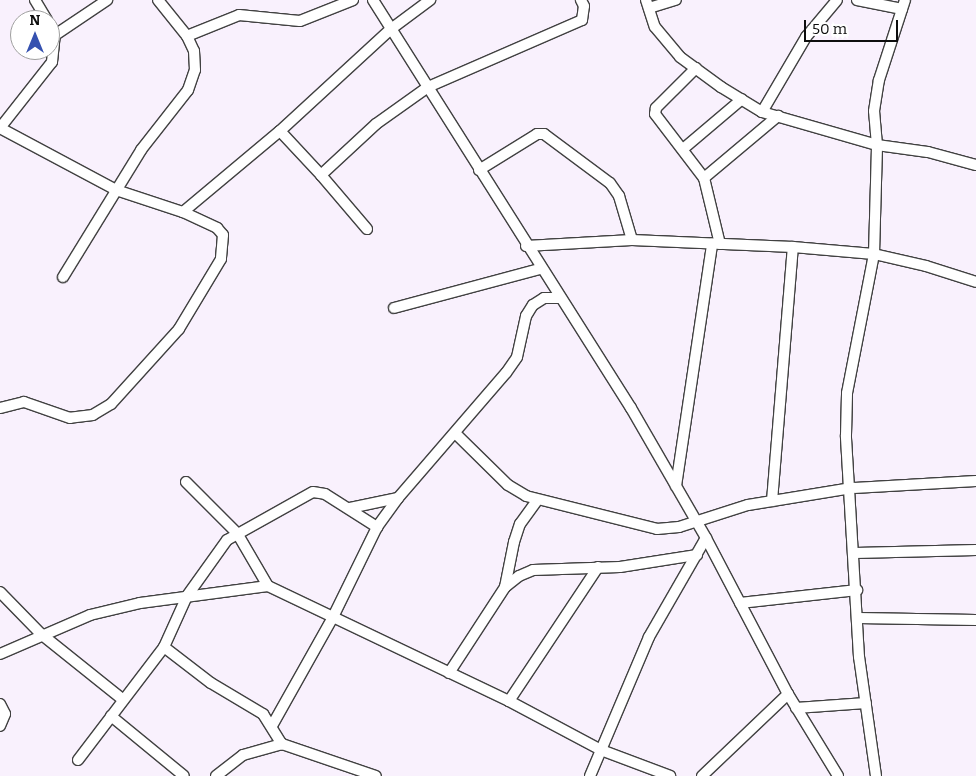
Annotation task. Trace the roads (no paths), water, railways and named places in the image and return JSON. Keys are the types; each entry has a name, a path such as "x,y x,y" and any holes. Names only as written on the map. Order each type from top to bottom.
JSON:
{"street":[{"path":"60,32 107,0"},
{"path":"63,277 140,150 188,90 195,70 194,50 187,36 158,0"},
{"path":"187,36 239,15 300,21 353,0"},
{"path":"373,0 540,269 631,408 706,538 788,694 838,776"},
{"path":"183,212 280,131 391,29 430,0"},
{"path":"321,174 376,124 428,87 582,20 584,6 581,0"},
{"path":"676,0 647,4 655,27 680,56 762,112 877,145 928,152 976,165"},
{"path":"762,112 806,38 837,0"},
{"path":"858,0 903,5 875,104 877,145 874,254 852,354 847,394 846,435 852,488 858,618 866,703 876,776"},
{"path":"0,408 24,402 70,418 92,415 117,398 179,329 221,259 223,235 217,228 183,212 116,190 0,128 52,60"},
{"path":"676,486 716,244 704,178 654,110 696,68"},
{"path":"683,149 742,99"},
{"path":"704,178 778,116"},
{"path":"280,131 321,174 368,229"},
{"path":"479,170 537,134 544,134 610,183 619,196 632,240"},
{"path":"526,246 632,240 793,247 874,254 926,266 976,282"},
{"path":"772,501 788,337 793,247"},
{"path":"394,308 540,269"},
{"path":"273,724 332,619 377,527 398,498 455,434 517,356 526,316 533,305 544,298 559,298"},
{"path":"455,434 508,485 537,501 657,529 674,528 723,510 852,488 976,481"},
{"path":"186,482 237,533 268,586 332,619 509,701 601,750 670,776"},
{"path":"78,760 122,699 164,647 187,596 216,552 237,533 313,492 350,508 377,527"},
{"path":"350,508 398,498"},
{"path":"450,673 505,588 520,524 537,501"},
{"path":"590,776 649,637 706,538"},
{"path":"855,553 976,550"},
{"path":"505,588 533,570 598,567 697,555"},
{"path":"509,701 598,567"},
{"path":"0,654 41,634 90,615 187,596 268,586"},
{"path":"740,603 856,590"},
{"path":"0,592 41,634 122,699"},
{"path":"858,618 976,620"},
{"path":"164,647 211,683 263,714 273,724 282,744"},
{"path":"702,776 788,694"},
{"path":"796,708 866,703"},
{"path":"0,704 4,714 0,726"},
{"path":"111,716 184,776"},
{"path":"216,776 243,755 282,744 376,776"}]}
